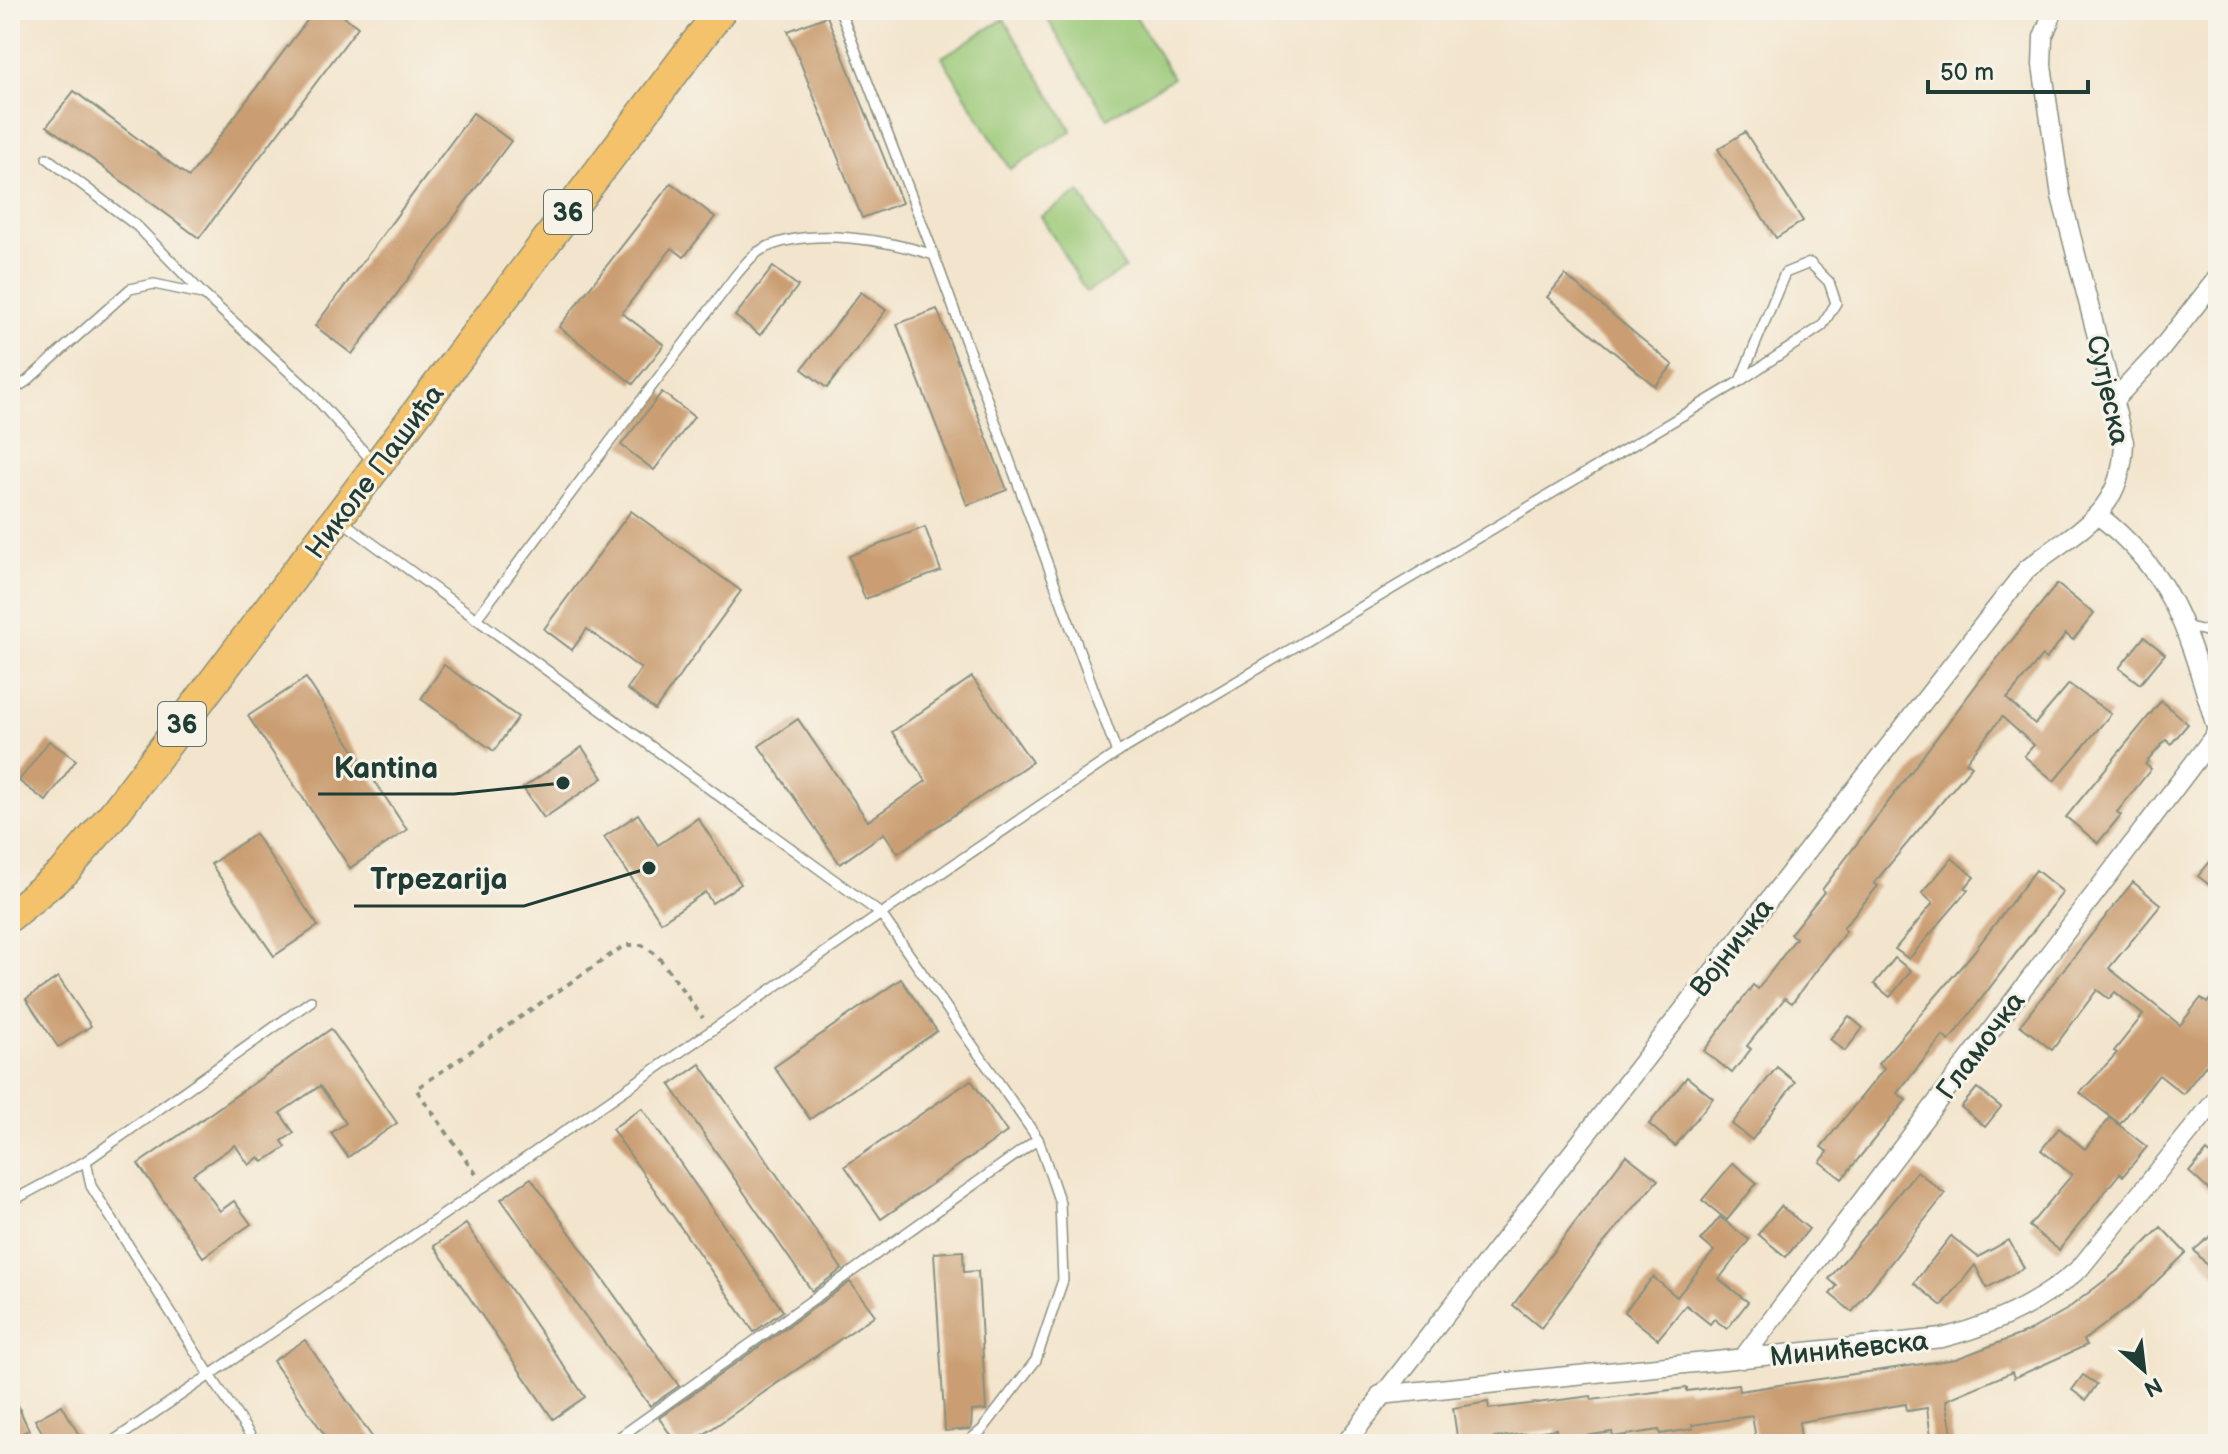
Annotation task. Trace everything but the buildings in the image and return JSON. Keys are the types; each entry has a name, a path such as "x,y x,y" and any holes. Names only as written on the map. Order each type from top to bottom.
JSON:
{"main road":[{"name":"Николе Пашића","path":"10,916 65,871 101,829 717,12"}],"street":[{"name":"Сутјеска","path":"2054,10 2043,37 2042,65 2057,167 2124,442 2124,468 2117,489 2098,515"},
{"path":"2113,401 2158,353 2218,277"},
{"path":"2098,515 2159,573 2185,626 2218,732"},
{"name":"Војничка","path":"1345,1444 1380,1395 2026,570 2098,515"},
{"name":"Гламочка","path":"1742,1359 2218,732"},
{"name":"Минићевска","path":"1380,1395 1942,1338 2021,1310 2060,1286 2080,1268 2218,1097"}],"lane":[{"path":"840,10 934,255 1117,753"},
{"path":"47,158 138,227 203,294 307,388 377,466"},
{"path":"476,619 736,275 759,251 782,241 835,238 899,244 934,255"},
{"path":"109,1444 1117,753 1740,381 1822,326 1836,303 1829,282 1810,263 1785,273 1740,381"},
{"path":"10,392 27,381 130,289 154,284 203,294"},
{"path":"338,518 881,914 1038,1139 1060,1203 1063,1280 1036,1360 982,1430 965,1444"},
{"path":"2185,626 2218,634"},
{"path":"10,1202 86,1161 311,1001"},
{"path":"610,1444 1038,1139"},
{"path":"86,1161 91,1186 256,1444"}],"path":[{"path":"485,1186 416,1089 625,945 642,945 657,955 712,1031"}],"green space":[{"path":"1042,10 1132,10 1173,78 1107,118"},
{"path":"1004,19 1072,131 1010,169 942,57"},
{"path":"1080,192 1125,269 1086,292 1041,216"}],"place":[{"name":"Kantina","path":"563,783"},
{"name":"Trpezarija","path":"649,868"}]}
